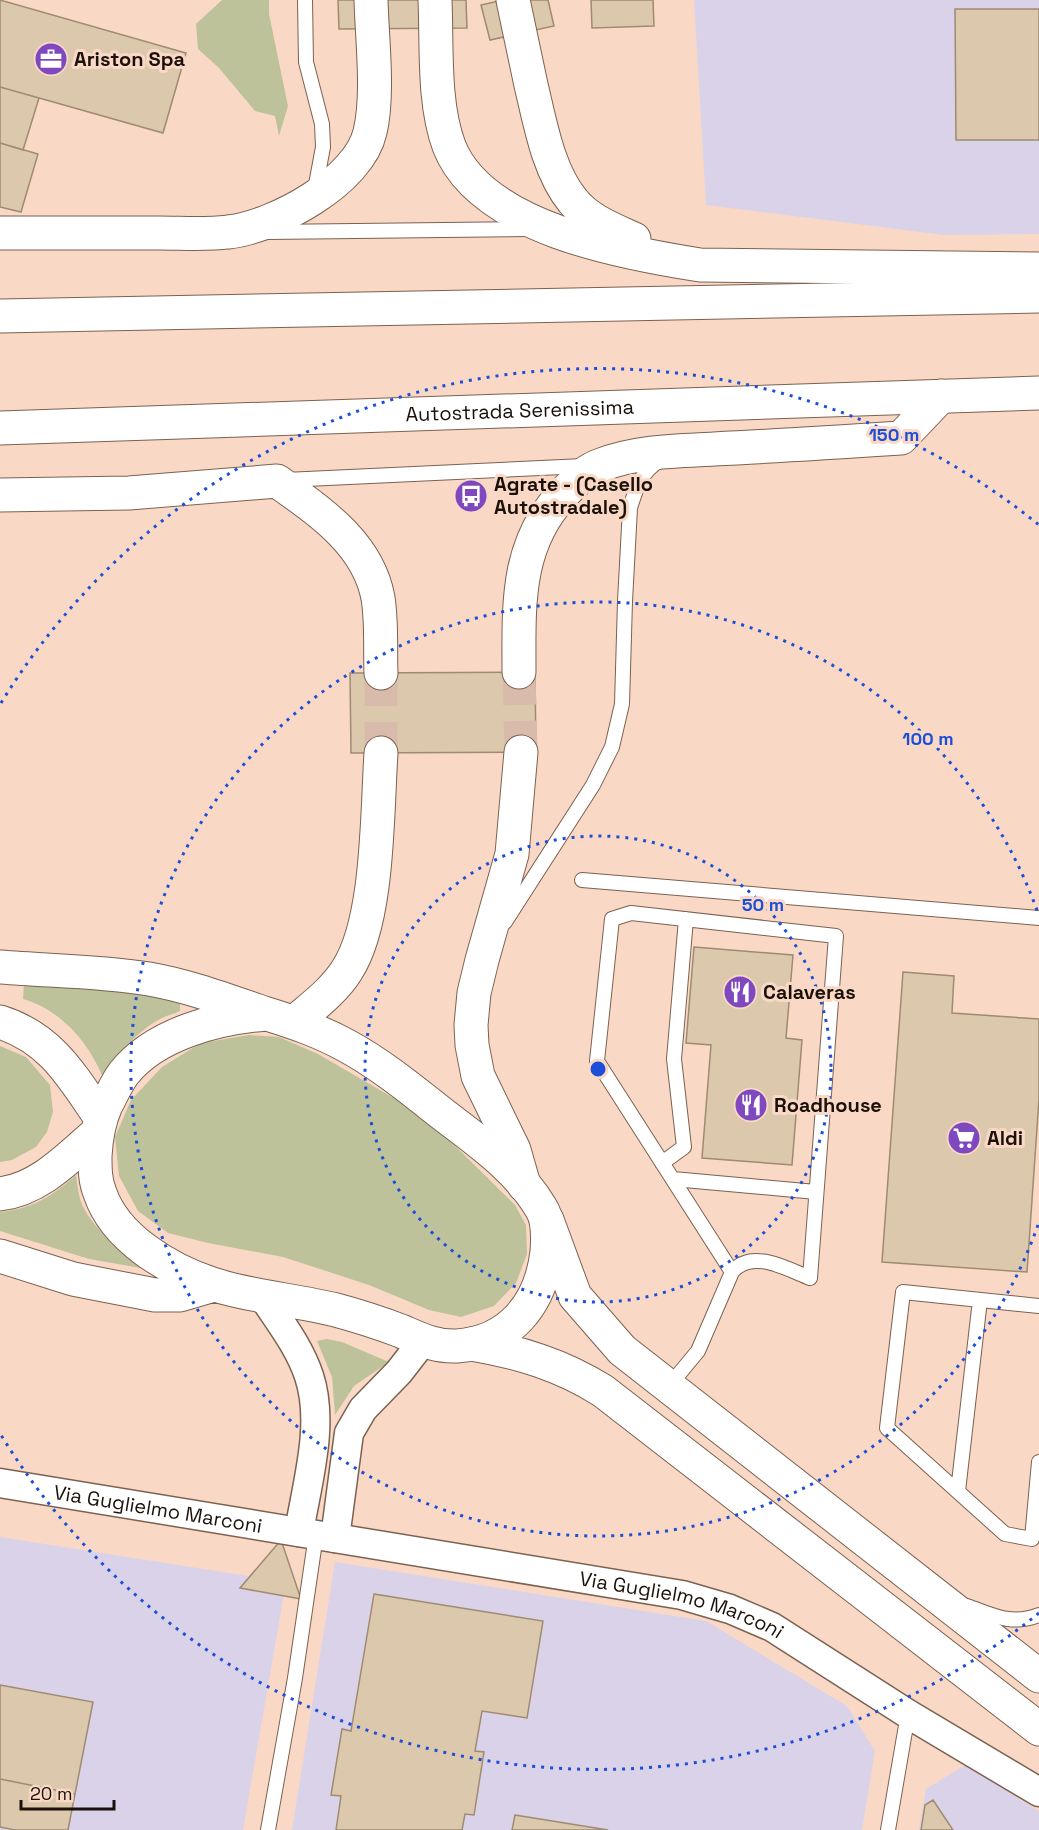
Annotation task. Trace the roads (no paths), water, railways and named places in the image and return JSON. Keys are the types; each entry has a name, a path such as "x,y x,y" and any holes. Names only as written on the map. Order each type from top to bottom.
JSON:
{"main road":[{"path":"0,233 228,232 276,219 314,196 349,168 362,152 370,134 374,108 371,0"},
{"path":"435,0 439,101 450,147 471,180 514,213 553,229 616,249 700,265 1039,269"},
{"path":"513,0 542,132 563,187 573,201 587,214 608,227 700,265"},
{"path":"0,316 1039,296"},
{"name":"Autostrada Serenissima","path":"0,428 1039,393"},
{"path":"519,672 521,582 532,541 540,525 577,480 600,465 643,454 901,438 941,396"},
{"path":"0,495 129,493 277,480 339,530 356,549 368,568 378,597 381,673"},
{"path":"521,752 512,854 474,993 471,1025 478,1076 514,1150 524,1185"},
{"path":"381,753 371,892 357,950 347,970 339,981 280,1018 243,1016 211,1023 157,1044 134,1062 124,1073 99,1125 96,1144 96,1177 99,1191 111,1216 122,1229 160,1260 178,1271 214,1285 352,1314 431,1345 471,1344 503,1349 569,1371 603,1391 1039,1729"},
{"path":"0,967 147,979 194,989 280,1018 348,1046 393,1076 488,1151 524,1185 545,1214 575,1296 622,1350 1039,1676"},
{"path":"0,1022 29,1035 52,1051 99,1125"},
{"path":"0,1194 15,1191 36,1182 59,1166 99,1125"},
{"path":"471,1344 503,1331 519,1319 530,1305 539,1286 545,1264 548,1238 545,1214"},
{"path":"0,1256 73,1279 155,1295 180,1295 214,1285"}],"street":[{"path":"262,1295 299,1353 313,1392 316,1423 316,1535"},
{"path":"316,1535 349,1433 363,1409 399,1372 423,1341"},
{"name":"Via Guglielmo Marconi","path":"0,1483 681,1595 730,1609 779,1630 908,1714 1039,1792"}],"lane":[{"path":"305,0 306,62 322,124 323,147 314,196"},
{"path":"228,232 553,229"},
{"path":"482,960 593,785 612,747 622,704 630,508 643,474 651,465 681,450"},
{"path":"277,480 600,465"},
{"path":"582,880 1039,918"},
{"path":"669,1386 698,1351 732,1272 738,1265 746,1261 766,1262 810,1278 836,936 632,913 612,919 597,1062 732,1272"},
{"path":"662,1163 684,1147 675,1059 686,919"},
{"path":"673,1179 816,1192"},
{"path":"1039,1306 903,1292 887,1428 1005,1534 1032,1539 1039,1462"},
{"path":"958,1491 980,1300"},
{"path":"268,1830 295,1677 316,1535"},
{"path":"937,1595 1008,1621 1023,1620 1039,1615"},
{"path":"888,1830 908,1714"}],"tunnel":[{"path":"519,672 521,752"},
{"path":"381,673 381,753"}],"place":[{"name":"Ariston Spa","path":"51,59"},
{"name":"Agrate - (Casello Autostradale)","path":"471,496"},
{"name":"Calaveras","path":"740,992"},
{"name":"Roadhouse","path":"751,1105"},
{"name":"Aldi","path":"964,1138"}]}
